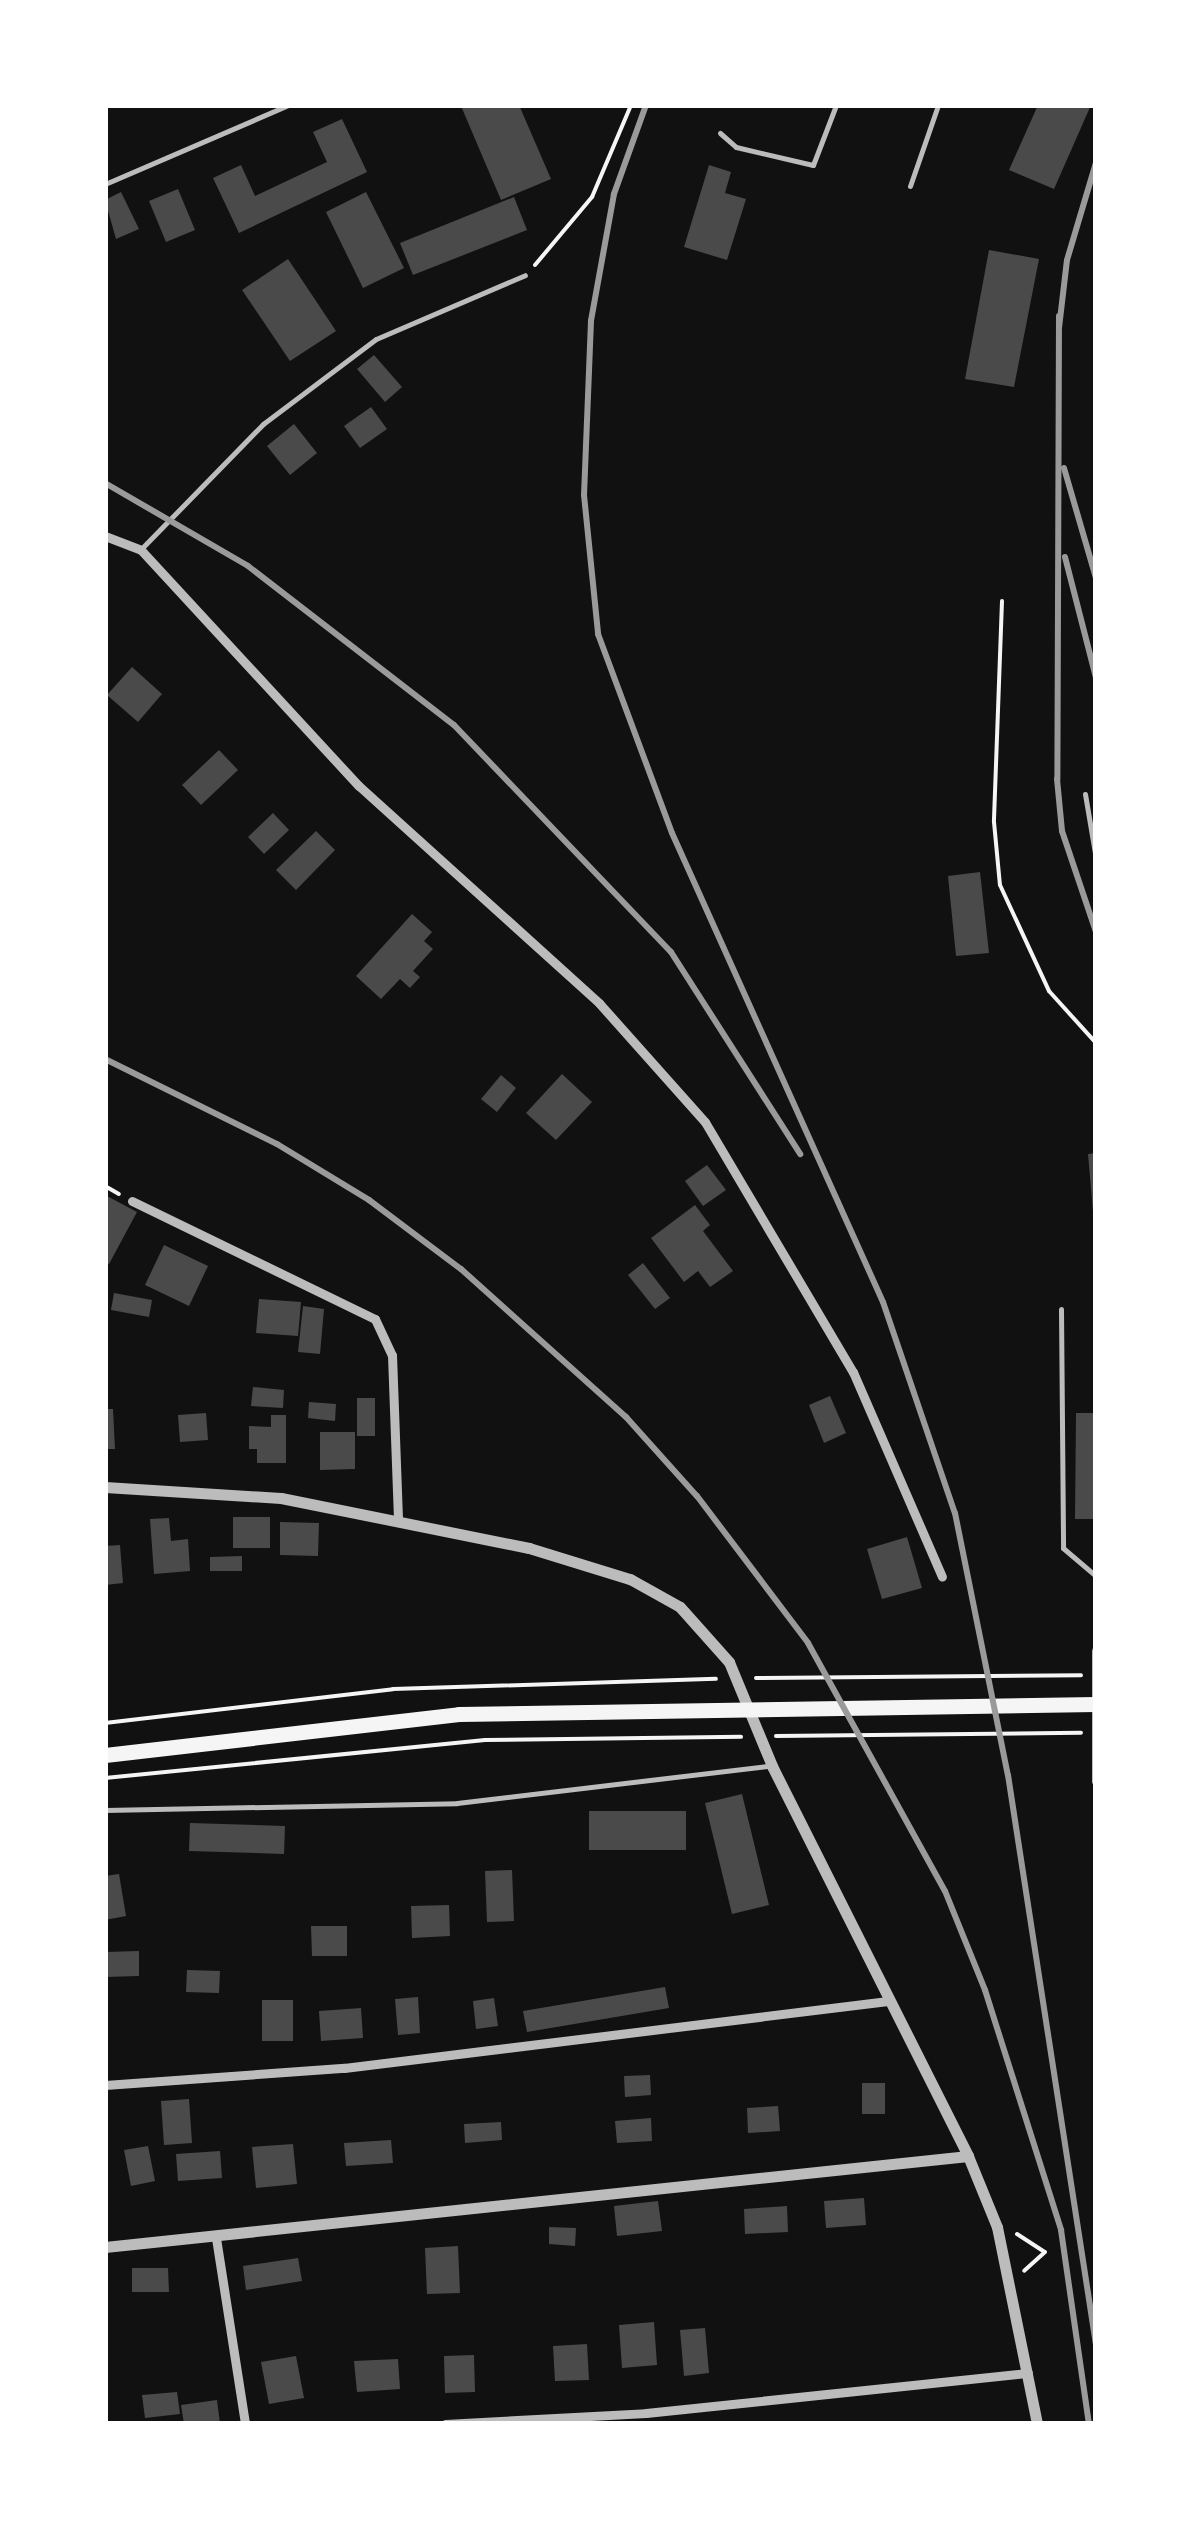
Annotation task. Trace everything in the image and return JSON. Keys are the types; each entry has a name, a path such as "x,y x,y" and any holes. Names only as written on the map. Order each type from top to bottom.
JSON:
{"main road":[{"path":"105,1755 459,1714 1096,1704"}],"street":[{"path":"105,536 140,550 359,786 599,1003 704,1122 853,1372 942,1578"},
{"path":"132,1201 374,1319 392,1354 398,1522"},
{"path":"105,1488 281,1498 398,1522 596,1568 680,1606 728,1662 772,1766 968,2156 997,2227 1037,2424"},
{"path":"1096,1651 1096,1782"},
{"path":"105,2085 344,2068 888,2002"},
{"path":"105,2248 968,2156"},
{"path":"216,2238 245,2424"},
{"path":"446,2424 646,2413 1028,2372"}],"lane":[{"path":"105,184 288,105"},
{"path":"720,132 736,147 813,165 836,105"},
{"path":"910,186 938,105"},
{"path":"140,550 263,424 376,338 525,276"},
{"path":"1084,794 1096,858"},
{"path":"1061,1309 1063,1548 1096,1576"},
{"path":"105,1810 457,1803 772,1766"}],"path":[{"path":"525,276 592,197 632,105"},
{"path":"1002,601 994,822 1000,885 1049,991 1096,1043"},
{"path":"736,1678 1096,1675"},
{"path":"105,1723 393,1690 716,1679"},
{"path":"105,1778 484,1740 1096,1733"},
{"path":"997,2227 1044,2252 1010,2284"}],"building":[{"path":"519,105 551,179 501,200 461,106"},
{"path":"1038,105 1091,105 1054,189 1009,170"},
{"path":"342,119 367,172 239,233 213,178 241,165 255,196 327,162 313,132"},
{"path":"709,165 731,172 725,193 746,199 727,260 684,247"},
{"path":"178,189 195,230 166,242 149,201"},
{"path":"121,192 139,229 116,239 105,200"},
{"path":"366,192 404,268 363,288 326,212"},
{"path":"514,197 527,230 413,275 400,243"},
{"path":"989,250 1039,259 1014,387 965,379"},
{"path":"288,259 336,331 290,361 242,290"},
{"path":"374,355 402,387 385,402 357,369"},
{"path":"371,407 387,429 360,448 344,426"},
{"path":"294,424 317,453 290,475 267,446"},
{"path":"132,667 162,694 138,722 107,695"},
{"path":"219,750 238,770 201,805 182,785"},
{"path":"273,813 289,830 264,854 248,837"},
{"path":"316,831 335,850 296,890 276,870"},
{"path":"980,872 989,953 956,956 948,876"},
{"path":"412,914 432,932 424,941 433,949 413,971 420,977 410,988 400,979 381,999 356,976"},
{"path":"562,1074 592,1102 556,1140 526,1113"},
{"path":"501,1075 516,1088 497,1112 481,1099"},
{"path":"1096,1153 1096,1212 1093,1212 1088,1154"},
{"path":"707,1165 726,1190 703,1206 685,1181"},
{"path":"107,1196 137,1212 109,1264 105,1262"},
{"path":"695,1205 710,1225 703,1231 733,1271 710,1287 698,1271 684,1282 651,1238"},
{"path":"164,1245 208,1266 189,1306 145,1285"},
{"path":"643,1263 670,1298 655,1309 628,1275"},
{"path":"114,1293 152,1300 149,1317 111,1310"},
{"path":"259,1299 301,1302 298,1336 256,1333"},
{"path":"303,1306 324,1309 320,1354 298,1352"},
{"path":"253,1387 284,1390 283,1408 251,1406"},
{"path":"830,1396 846,1433 824,1443 809,1405"},
{"path":"357,1398 375,1398 375,1436 357,1436"},
{"path":"309,1402 336,1404 335,1421 308,1418"},
{"path":"105,1409 113,1409 115,1449 105,1449"},
{"path":"206,1413 208,1440 180,1442 178,1415"},
{"path":"1076,1413 1096,1413 1096,1519 1075,1519"},
{"path":"271,1415 286,1415 286,1463 257,1463 257,1449 249,1449 249,1426 271,1427"},
{"path":"320,1432 355,1432 355,1469 320,1470"},
{"path":"233,1517 270,1517 270,1548 233,1548"},
{"path":"169,1518 171,1541 188,1539 190,1571 154,1574 150,1519"},
{"path":"280,1522 319,1523 318,1556 280,1555"},
{"path":"907,1537 922,1588 882,1599 867,1549"},
{"path":"120,1545 123,1583 105,1585 105,1546"},
{"path":"242,1556 242,1571 210,1571 210,1557"},
{"path":"742,1794 769,1905 732,1914 705,1803"},
{"path":"589,1811 686,1811 686,1850 589,1850"},
{"path":"190,1823 285,1826 284,1854 189,1851"},
{"path":"512,1870 514,1921 487,1922 485,1871"},
{"path":"119,1874 126,1916 105,1920 105,1876"},
{"path":"449,1905 450,1936 412,1938 411,1906"},
{"path":"311,1926 347,1926 347,1956 312,1956"},
{"path":"139,1951 139,1976 105,1977 105,1952"},
{"path":"187,1970 220,1971 219,1993 186,1992"},
{"path":"665,1987 669,2008 527,2032 523,2011"},
{"path":"418,1997 420,2033 398,2035 395,1999"},
{"path":"494,1998 498,2026 476,2029 473,2001"},
{"path":"262,2000 293,2000 293,2041 262,2041"},
{"path":"361,2008 363,2038 321,2041 319,2011"},
{"path":"650,2075 651,2095 625,2097 624,2076"},
{"path":"862,2083 885,2083 885,2114 862,2114"},
{"path":"189,2099 192,2143 164,2145 161,2101"},
{"path":"778,2106 780,2131 748,2133 747,2108"},
{"path":"651,2118 652,2141 617,2143 615,2121"},
{"path":"501,2122 502,2140 465,2143 464,2124"},
{"path":"391,2140 393,2163 346,2166 344,2143"},
{"path":"293,2144 297,2184 256,2188 252,2147"},
{"path":"148,2146 155,2181 131,2186 124,2150"},
{"path":"220,2151 222,2178 178,2181 176,2154"},
{"path":"864,2198 866,2225 826,2228 824,2201"},
{"path":"658,2201 662,2231 617,2236 614,2206"},
{"path":"787,2206 788,2232 745,2234 744,2209"},
{"path":"549,2227 576,2228 575,2246 549,2244"},
{"path":"458,2246 460,2293 427,2294 425,2248"},
{"path":"298,2258 302,2281 246,2290 243,2266"},
{"path":"132,2268 168,2268 169,2292 132,2292"},
{"path":"654,2322 657,2365 622,2368 619,2325"},
{"path":"705,2328 709,2373 684,2376 680,2330"},
{"path":"587,2344 589,2380 555,2381 553,2346"},
{"path":"474,2355 475,2392 445,2393 444,2356"},
{"path":"296,2356 304,2398 269,2404 261,2362"},
{"path":"398,2359 400,2389 357,2392 354,2361"},
{"path":"177,2392 180,2414 145,2418 142,2395"},
{"path":"217,2400 220,2424 184,2424 181,2405"}],"railway":[{"path":"646,105 614,194 591,321 584,495 598,634 672,833 883,1302 955,1513 1008,1775 1096,2345"},
{"path":"1059,328 1067,260 1096,163"},
{"path":"1059,316 1057,779 1062,831 1096,932"},
{"path":"1064,468 1096,578"},
{"path":"105,483 248,566 454,725 671,952 800,1154"},
{"path":"1065,557 1096,678"},
{"path":"105,1059 277,1144 369,1200 461,1269 626,1417 697,1496 808,1643 945,1891 985,1990 1061,2230 1089,2424"}]}
